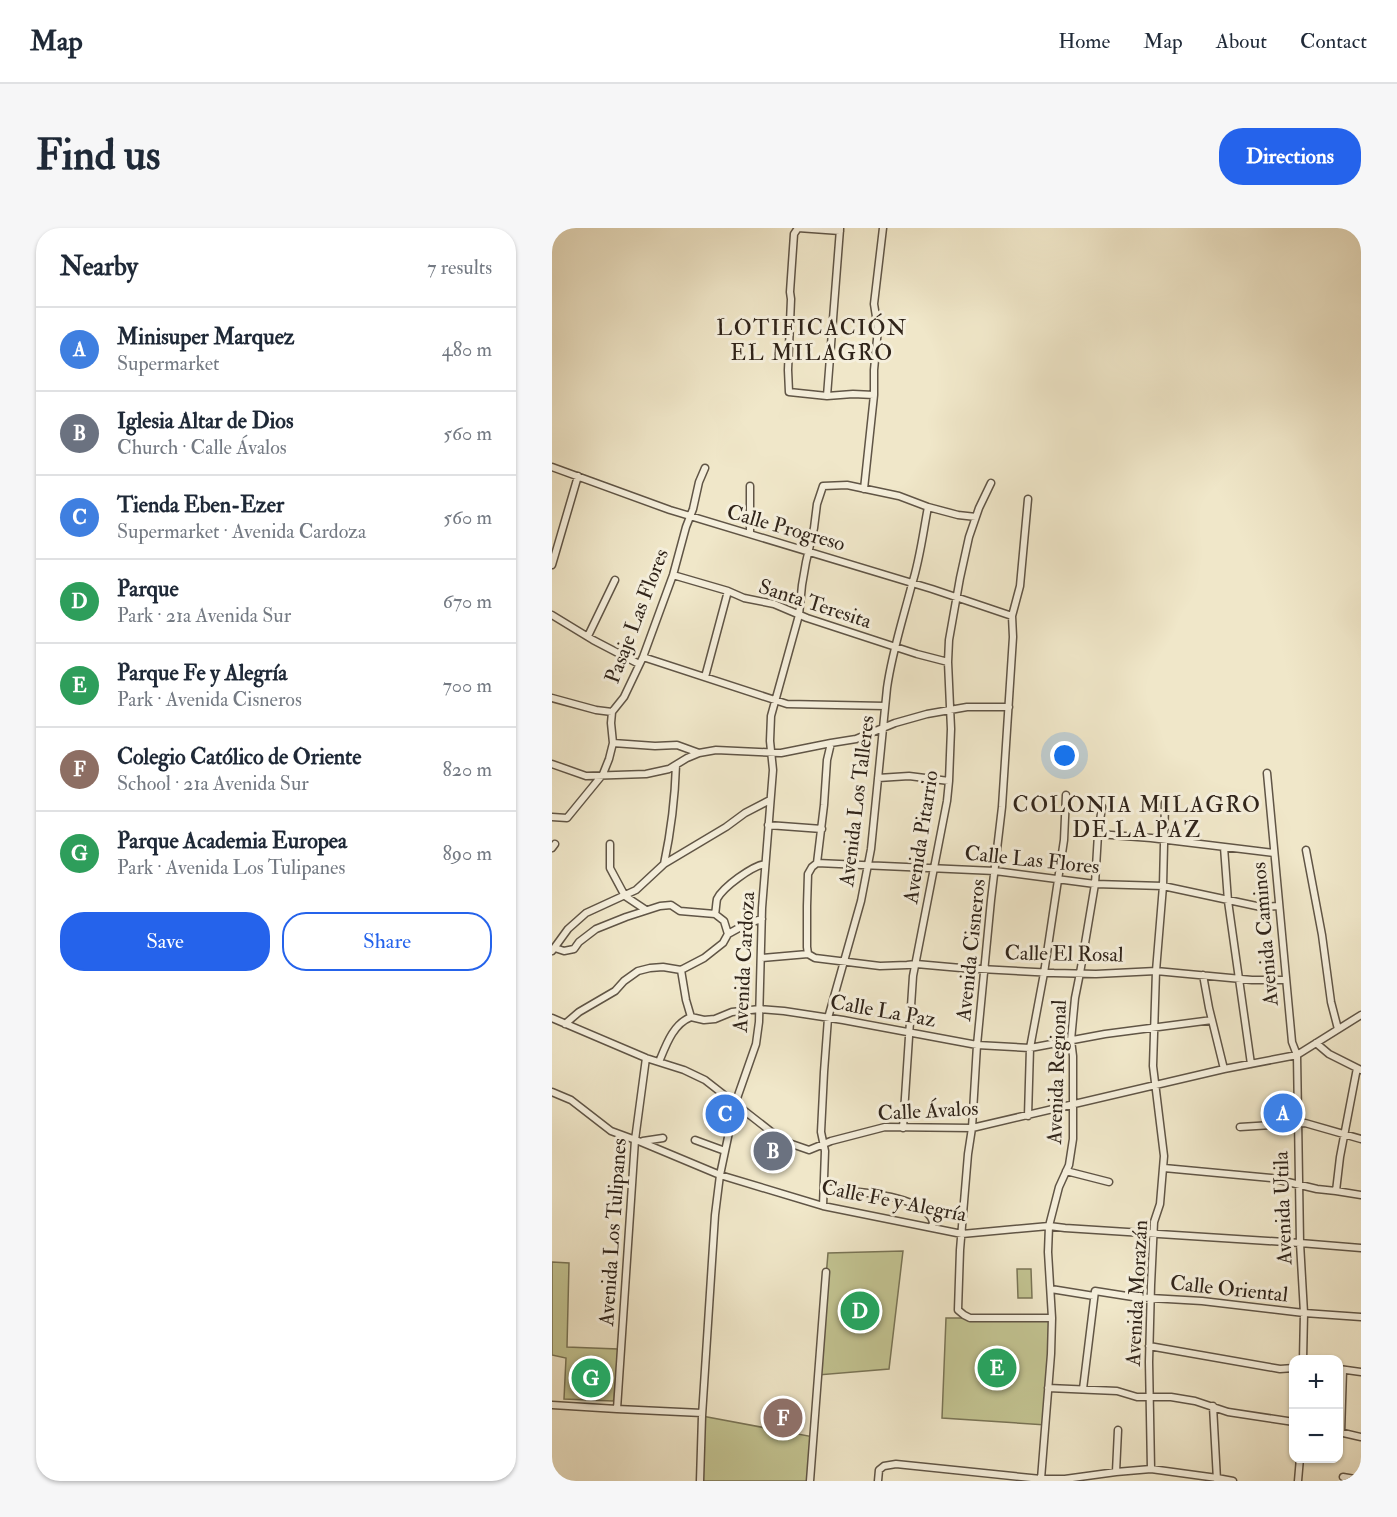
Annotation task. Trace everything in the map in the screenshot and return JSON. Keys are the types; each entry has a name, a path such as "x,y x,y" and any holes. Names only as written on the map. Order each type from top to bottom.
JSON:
{"street":[{"path":"827,396 840,229 798,228 794,234 790,292 789,392 827,396 874,395"},
{"path":"883,228 874,304 878,329 864,489 899,496 958,515 976,517"},
{"name":"Calle Progreso","path":"552,467 690,517 913,583 1012,616"},
{"name":"Pasaje Las Flores","path":"552,817 567,818 602,776 613,742 612,712 624,697 643,657 673,575 705,468"},
{"path":"552,565 578,476"},
{"name":"Avenida Pitarrio","path":"903,1128 914,976 949,781 949,640 969,537 991,483"},
{"name":"Avenida Cardoza","path":"700,1481 702,1413 715,1215 720,1174 735,1104 756,1044 760,1009 762,919 773,770 771,716 799,615 808,551 823,486 847,485 864,489"},
{"path":"750,486 750,534"},
{"name":"Avenida Cisneros","path":"1028,499 1020,586 1012,616 1013,637 1002,807 977,1045 958,1310 963,1316 970,1318 1052,1318"},
{"name":"Avenida Los Talleres","path":"824,1206 825,1151 821,1132 828,1018 861,901 871,849 891,662 913,583 928,507"},
{"name":"Santa Teresita","path":"673,575 744,598 774,604 799,615 948,662"},
{"path":"588,636 615,580"},
{"path":"705,677 728,591"},
{"path":"552,615 639,664"},
{"path":"643,657 787,704 885,706"},
{"path":"552,699 612,712"},
{"path":"552,764 586,776 646,774 669,769 699,753 716,750 781,753 856,740 896,723 927,714 967,707 1009,707"},
{"path":"613,742 655,746 677,745 699,753"},
{"path":"808,954 808,874 817,863 831,743"},
{"path":"664,864 672,818 676,765"},
{"name":"Avenida Caminos","path":"1267,773 1292,1042 1297,1055"},
{"path":"878,778 909,776 949,781"},
{"path":"1028,1116 1030,1048 1064,840 1066,795"},
{"path":"728,934 724,921 715,914 680,911 671,905 660,906 596,929 579,942 574,949 554,950 568,929 586,913 636,890 664,864 770,800"},
{"name":"Avenida Morazán","path":"1151,1469 1150,1298 1154,1222 1160,1204 1164,1168 1153,1066 1165,803"},
{"name":"Avenida Regional","path":"1041,1479 1052,1318 1048,1226 1059,1187 1069,1165 1073,1139 1071,1040 1075,998 1095,884 1102,807"},
{"path":"768,825 822,829"},
{"path":"1098,834 1274,853"},
{"path":"610,844 610,868 625,896 646,910"},
{"path":"1224,847 1228,901 1251,1064"},
{"path":"1306,850 1322,935 1331,1002 1338,1029"},
{"name":"Calle Las Flores","path":"817,863 995,871 1095,884 1162,886 1261,907 1279,906"},
{"path":"715,914 717,900 725,889 757,865 765,864"},
{"path":"565,1024 579,1012 615,991 638,971 663,967 681,970 704,958 723,943 728,934 748,923 762,919"},
{"name":"Calle El Rosal","path":"761,958 808,954 815,958 880,966 916,964 1044,973 1096,974 1156,971 1252,980 1286,980"},
{"path":"659,1062 674,1031 690,1015 681,970"},
{"path":"1203,975 1224,1069"},
{"name":"Calle La Paz","path":"690,1015 704,1020 715,1019 732,1012 760,1009 784,1011 977,1045 1030,1048 1154,1027 1212,1020"},
{"name":"Calle Ávalos","path":"552,1018 705,1080 783,1141 809,1150 885,1127 972,1128 1224,1069 1297,1055 1361,1015"},
{"path":"1316,1043 1329,1054 1359,1069 1344,1135 1336,1191"},
{"name":"Avenida Utila","path":"1297,1055 1303,1355"},
{"name":"Avenida Los Tulipanes","path":"617,1409 646,1058"},
{"name":"Calle Fe y Alegría","path":"552,1092 571,1100 611,1131 720,1174 824,1206 962,1234 1048,1226 1361,1248"},
{"path":"1240,1127 1305,1123 1361,1139"},
{"path":"638,1141 663,1138"},
{"path":"695,1140 725,1151"},
{"path":"1164,1168 1272,1178 1317,1189 1361,1195"},
{"path":"1066,1171 1109,1182"},
{"path":"825,1188 878,1194 907,1202 928,1214 933,1222 932,1228"},
{"path":"810,1481 826,1272"},
{"name":"Calle Oriental","path":"1051,1289 1361,1317"},
{"path":"1083,1389 1094,1293"},
{"path":"1149,1346 1280,1369 1289,1368"},
{"path":"1343,1370 1361,1372"},
{"path":"1048,1388 1117,1391 1137,1397 1171,1397 1195,1401 1228,1412 1289,1421"},
{"path":"552,1405 702,1413"},
{"path":"1214,1406 1217,1479"},
{"path":"1116,1472 1118,1430"},
{"path":"1343,1433 1361,1437"},
{"path":"1298,1481 1300,1463"},
{"path":"878,1481 879,1470 884,1466 896,1464 1041,1479 1065,1479 1151,1469 1233,1481"},
{"path":"1343,1477 1361,1480"}],"green space":[{"path":"903,1251 889,1369 818,1375 828,1253"},
{"path":"552,1262 569,1263 567,1347 618,1349 613,1401 564,1399 566,1358 552,1355"},
{"path":"1017,1269 1031,1269 1032,1298 1018,1298"},
{"path":"946,1318 1052,1318 1046,1425 942,1418"},
{"path":"702,1416 814,1437 809,1481 699,1481"}],"place":[{"name":"Minisuper Marquez","path":"1283,1113"},
{"name":"Tienda Eben-Ezer","path":"725,1114"},
{"name":"Iglesia Altar de Dios","path":"773,1151"},
{"name":"Parque","path":"860,1311"},
{"name":"Parque Fe y Alegría","path":"997,1368"},
{"name":"Parque Academia Europea","path":"591,1378"},
{"name":"Colegio Católico de Oriente","path":"783,1418"}],"district":[{"name":"LOTIFICACIÓN EL MILAGRO","path":"812,340"},
{"name":"COLONIA MILAGRO DE LA PAZ","path":"1137,818"}]}
